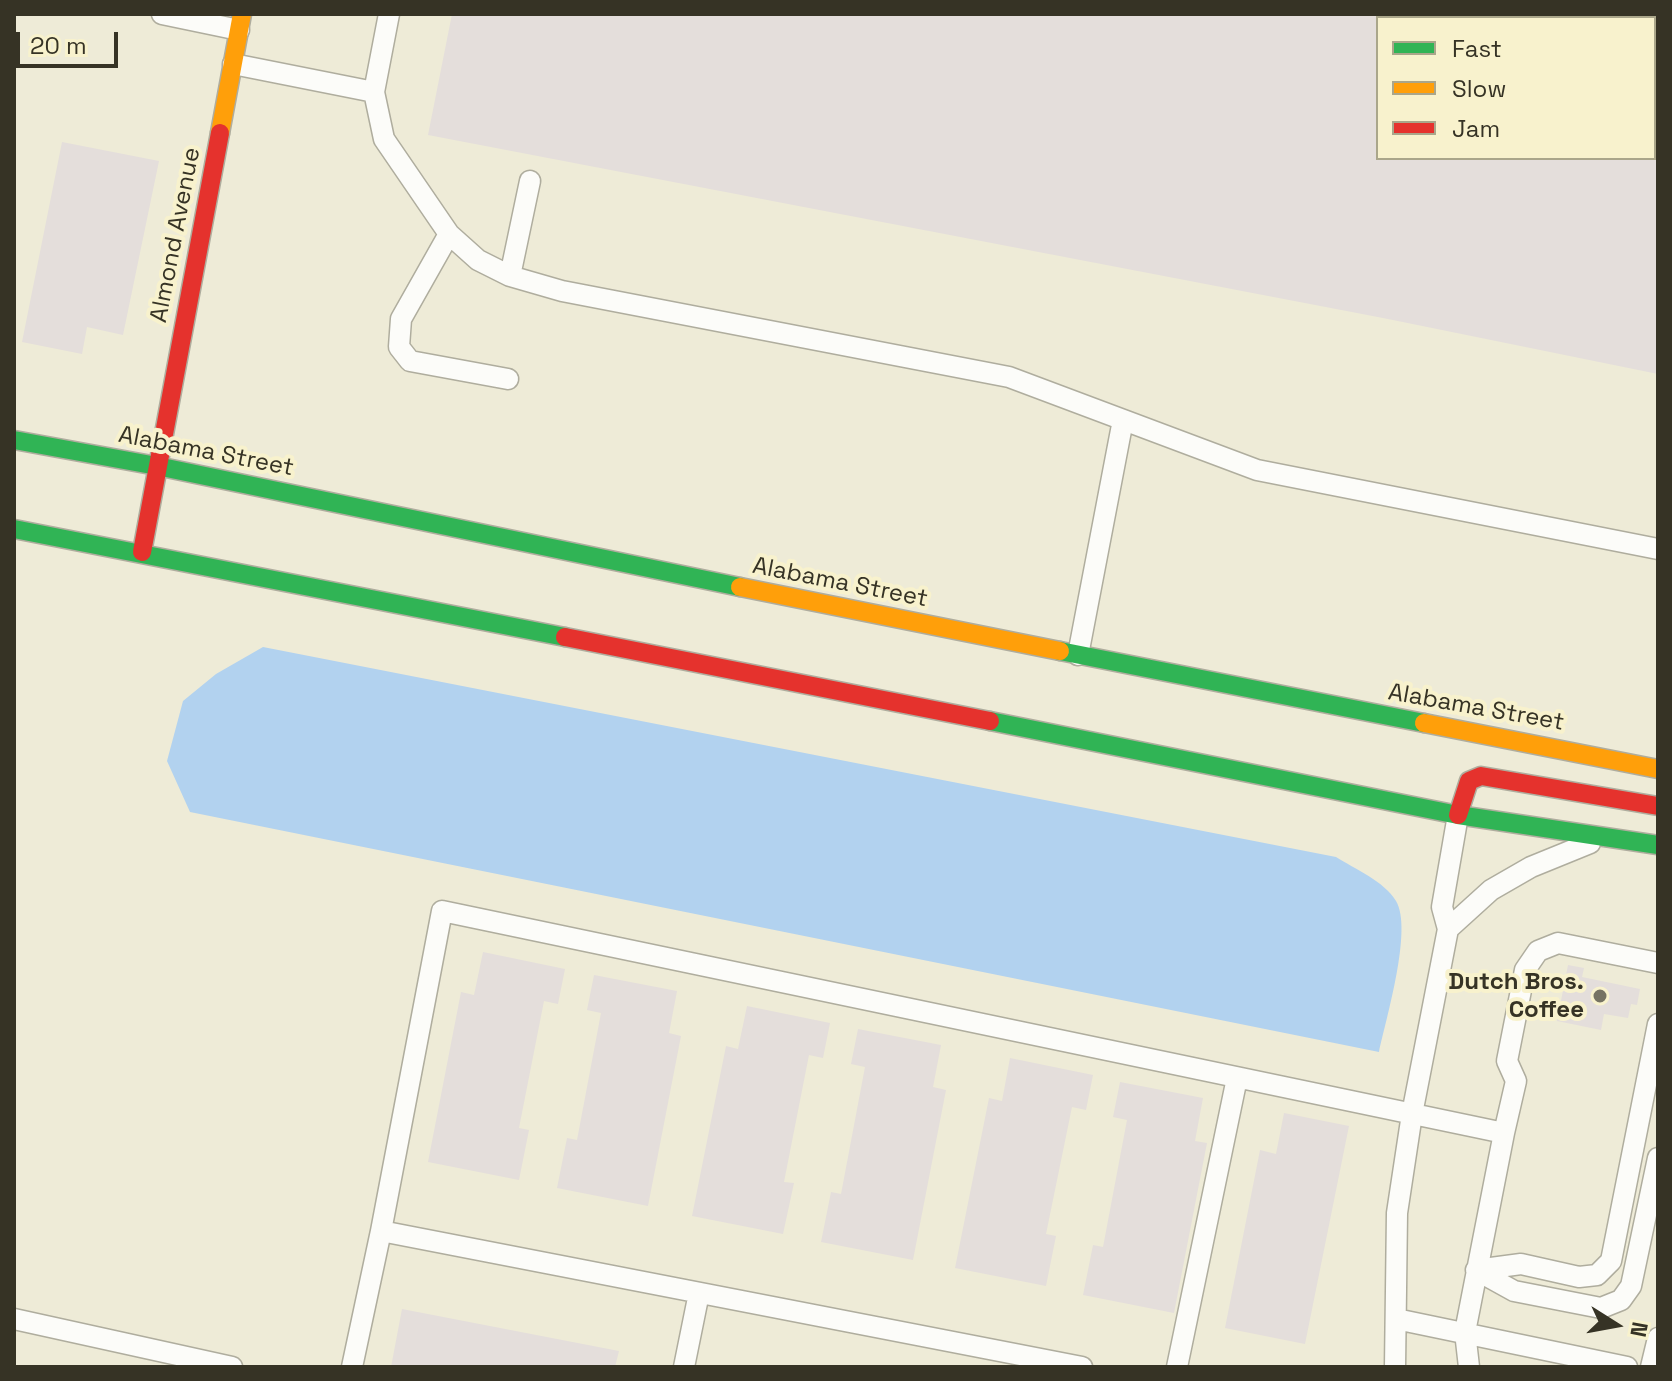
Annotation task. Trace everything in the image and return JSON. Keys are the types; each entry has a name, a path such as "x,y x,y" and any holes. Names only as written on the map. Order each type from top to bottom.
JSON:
{"main road":[{"name":"Almond Avenue","path":"142,552 241,22"},
{"name":"Alabama Street","path":"14,440 157,466 1078,655 1658,769"},
{"path":"14,529 1458,815 1658,845"},
{"path":"1458,815 1469,781 1481,776 1658,806"}],"lane":[{"path":"162,14 241,22"},
{"path":"389,14 374,92 384,139 449,234 478,260 510,276 562,291 1009,377 1257,470 1658,549"},
{"path":"233,64 374,92"},
{"path":"510,276 530,181"},
{"path":"449,234 401,319 399,347 410,361 508,379"},
{"path":"1078,655 1123,420"},
{"path":"1395,1367 1397,1213 1412,1114 1448,929 1442,907 1458,815"},
{"path":"1448,929 1491,890 1531,867 1607,837"},
{"path":"352,1367 442,911 1504,1133"},
{"path":"1469,1367 1465,1332 1516,1081 1507,1061 1525,970 1538,951 1558,943 1658,963"},
{"path":"1476,1270 1521,1264 1579,1277 1597,1275 1611,1261 1658,1024"},
{"path":"1177,1367 1237,1078"},
{"path":"1476,1270 1514,1291 1601,1308 1621,1300 1631,1286 1658,1158"},
{"path":"381,1231 1082,1367"},
{"path":"684,1367 699,1293"},
{"path":"14,1319 232,1367"},
{"path":"1396,1319 1627,1367"},
{"path":"1651,1367 1658,1338"}],"water":[{"path":"263,647 1336,857 1384,887 1396,901 1400,914 1400,952 1379,1052 190,812 167,761 183,701 216,674"}],"building":[{"path":"452,14 1658,14 1658,374 1383,318 428,135"},
{"path":"62,142 159,161 123,335 87,327 82,354 22,342"},
{"path":"483,952 565,969 558,1004 544,1001 519,1128 529,1130 519,1180 428,1162 461,992 474,995"},
{"name":"Dutch Bros. Coffee","path":"1568,965 1584,968 1582,977 1640,989 1637,1005 1631,1004 1628,1018 1604,1014 1601,1030 1557,1021"},
{"path":"594,975 677,991 669,1033 681,1036 648,1206 557,1188 567,1138 577,1140 601,1013 587,1010"},
{"path":"747,1006 830,1023 823,1058 809,1055 784,1182 794,1183 783,1234 692,1216 726,1046 738,1049"},
{"path":"858,1029 941,1045 933,1087 946,1090 913,1260 821,1242 831,1192 841,1194 865,1067 851,1064"},
{"path":"1010,1058 1093,1075 1086,1110 1072,1107 1046,1234 1056,1236 1046,1286 955,1268 989,1098 1002,1101"},
{"path":"1120,1082 1203,1098 1195,1141 1207,1143 1174,1313 1083,1295 1093,1245 1103,1247 1127,1120 1113,1117"},
{"path":"1284,1113 1349,1126 1305,1344 1225,1328 1260,1150 1276,1154"},
{"path":"402,1309 619,1351 615,1367 391,1367"}],"traffic: fast":[{"path":"14,440 157,466 740,587"},
{"path":"14,529 565,637"},
{"path":"1060,651 1424,723"},
{"path":"990,721 1458,815 1658,845"}],"traffic: slow":[{"path":"220,133 242,14"},
{"path":"740,587 1060,651"},
{"path":"1424,723 1658,769"}],"traffic: jam":[{"path":"142,552 220,133"},
{"path":"565,637 990,721"},
{"path":"1458,815 1469,781 1481,776 1658,806"}],"place":[{"name":"Dutch Bros. Coffee","path":"1600,996"}]}
